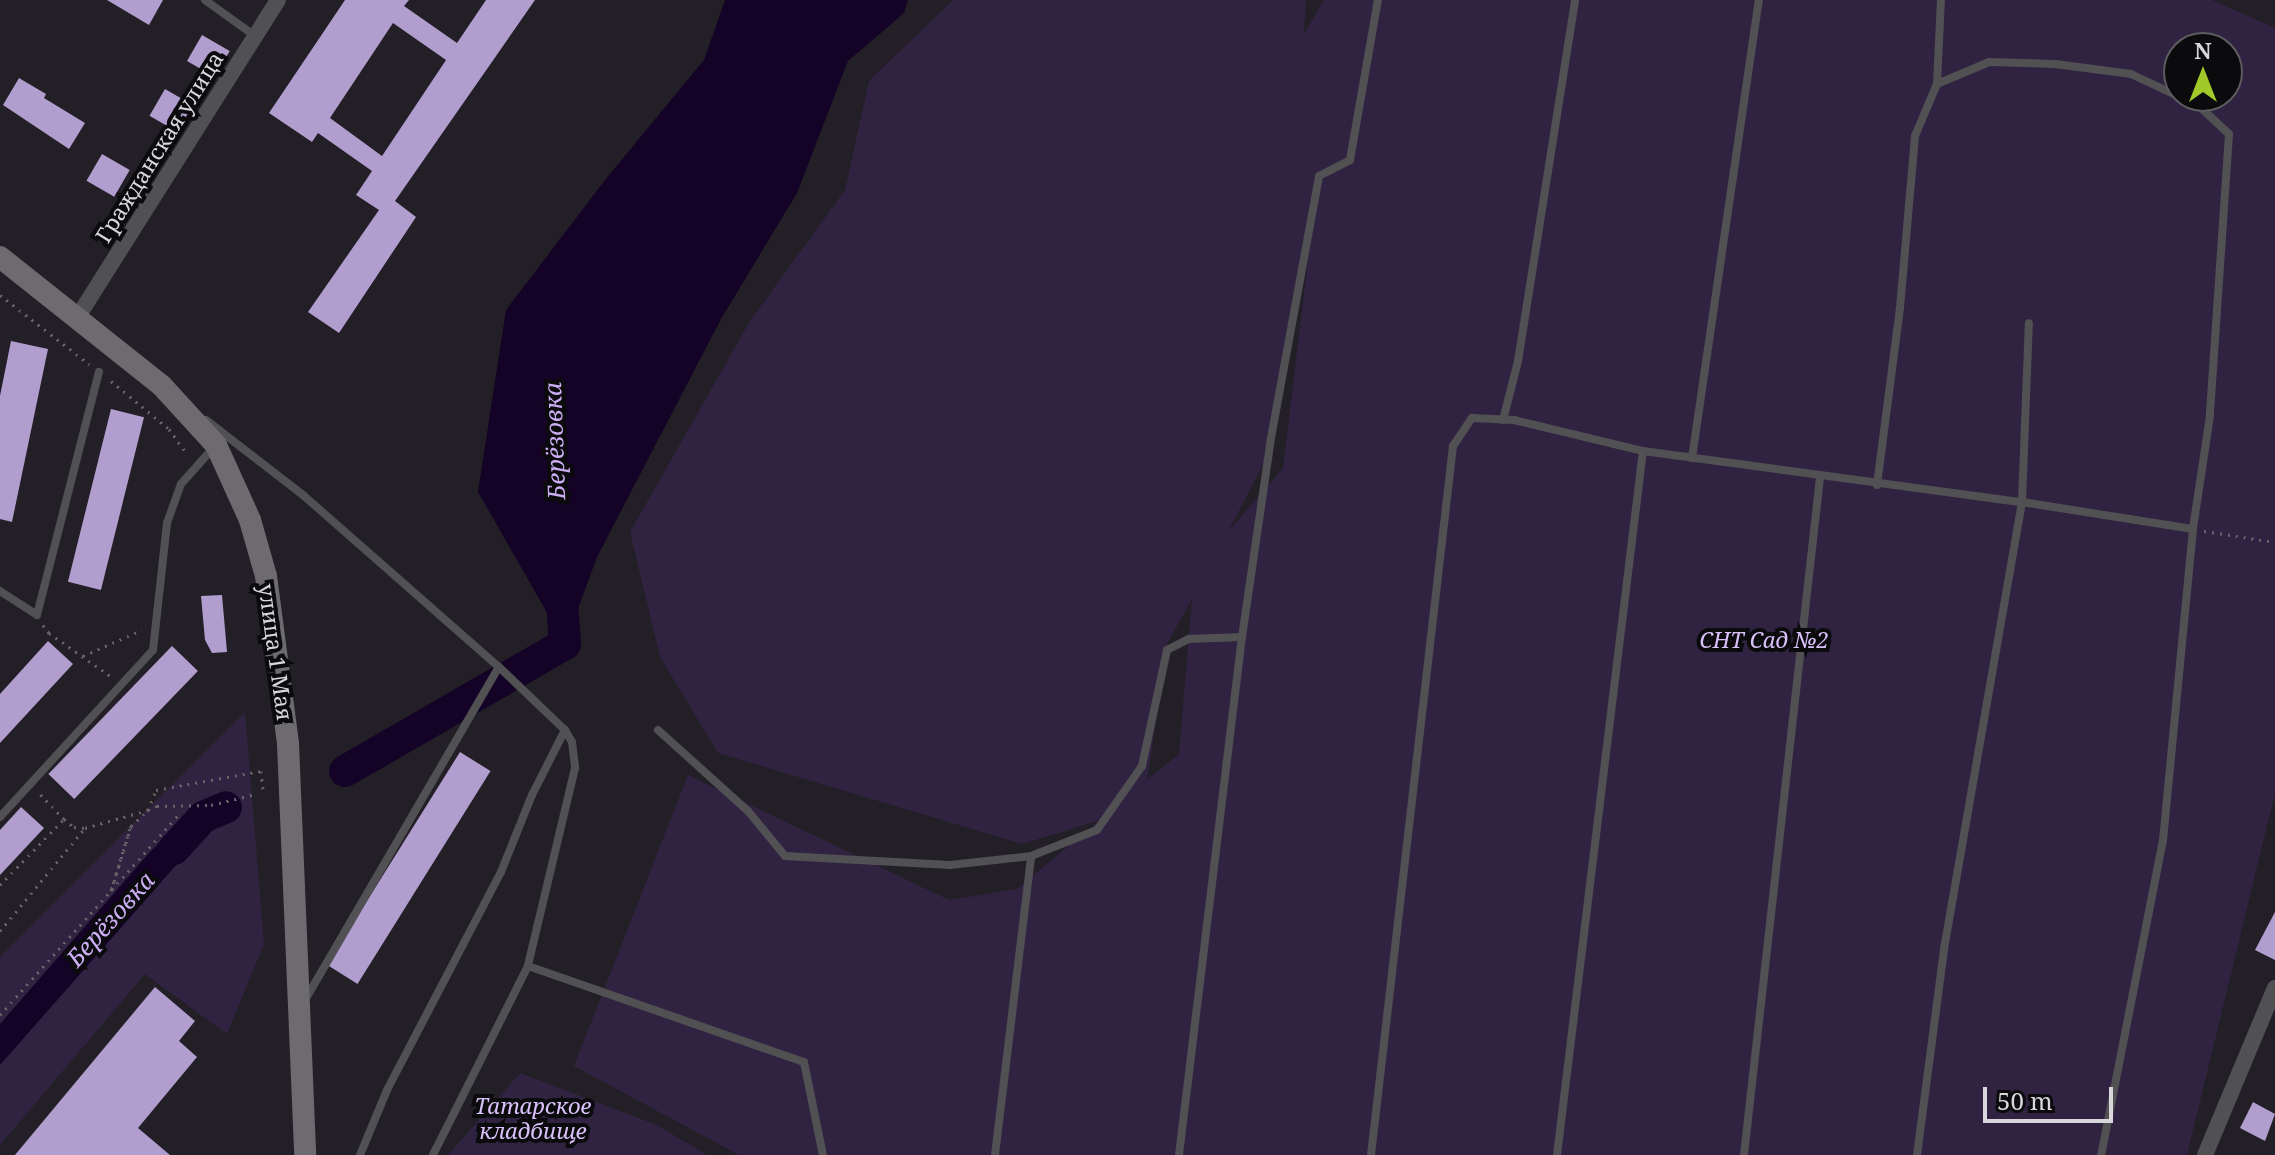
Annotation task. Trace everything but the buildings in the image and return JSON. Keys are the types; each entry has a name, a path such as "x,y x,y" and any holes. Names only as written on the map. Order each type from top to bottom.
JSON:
{"main road":[{"name":"улица 1 Мая","path":"0,257 162,386 216,445 250,520 266,576 288,744 305,1155"}],"street":[{"name":"Гражданская улица","path":"77,318 278,0"},
{"path":"2205,1155 2275,988"}],"lane":[{"path":"205,0 255,36"},
{"path":"1179,1155 1242,637 1271,438 1319,176 1350,160 1378,0"},
{"path":"1503,420 1518,361 1575,0"},
{"path":"1692,458 1759,0"},
{"path":"1877,485 1900,308 1915,136 1937,84 1941,0"},
{"path":"1937,84 1989,62 2055,64 2131,74 2199,106 2229,134 2210,416 2193,529 2163,840 2101,1155"},
{"path":"1917,1155 1944,949 2022,502 2029,323"},
{"path":"0,604 4,594 37,615 99,372"},
{"path":"162,386 303,495 499,667 558,722 572,742 575,768 528,966 433,1155"},
{"path":"1371,1155 1453,446 1472,418 1551,427 1643,451 1877,485 2022,502 2193,529"},
{"path":"0,817 153,650 167,523 181,484 216,445"},
{"path":"1557,1155 1643,451"},
{"path":"1744,1155 1820,477"},
{"path":"658,730 748,811 785,856 950,865 1031,856 1097,830 1142,766 1167,650 1189,639 1242,637"},
{"path":"299,1011 499,667"},
{"path":"360,1155 387,1090 501,872 532,795 565,730"},
{"path":"995,1155 1031,856"},
{"path":"528,966 804,1062 823,1155"}],"path":[{"path":"2193,529 2275,542"},
{"path":"37,615 49,633 123,684"},
{"path":"82,656 156,624"},
{"path":"111,891 131,826 148,810 156,790 261,771 263,790"},
{"path":"31,784 70,825 85,828 148,810 211,805 252,795"},
{"path":"0,1015 178,815"},
{"path":"0,885 64,819"},
{"path":"0,931 85,828"}],"green space":[{"name":"СНТ Сад №2","path":"953,0 1306,0 1304,34 1324,0 2212,0 2275,28 2275,793 2187,1155 739,1155 574,1066 688,775 949,900 1017,889 1100,820 1022,844 718,753 660,657 630,532 750,321 845,190 869,81","holes":["1308,260 1283,468 1228,532 1267,457","1192,599 1179,754 1147,780 1168,642"]},
{"path":"245,712 264,944 227,1034 145,974 0,1145 0,957"},
{"name":"Татарское кладбище","path":"520,1073 657,1125 707,1155 448,1155"}],"water":[{"path":"725,0 908,0 904,13 848,61 797,193 721,319 597,557 565,644 478,492 506,310 605,180 704,60"},
{"path":"193,809 203,817 207,830 0,1065 0,1024 149,853"}],"waterway":[{"name":"Берёзовка","path":"345,771 565,644 562,601"},
{"name":"Берёзовка","path":"174,849 203,817 226,807"}]}
